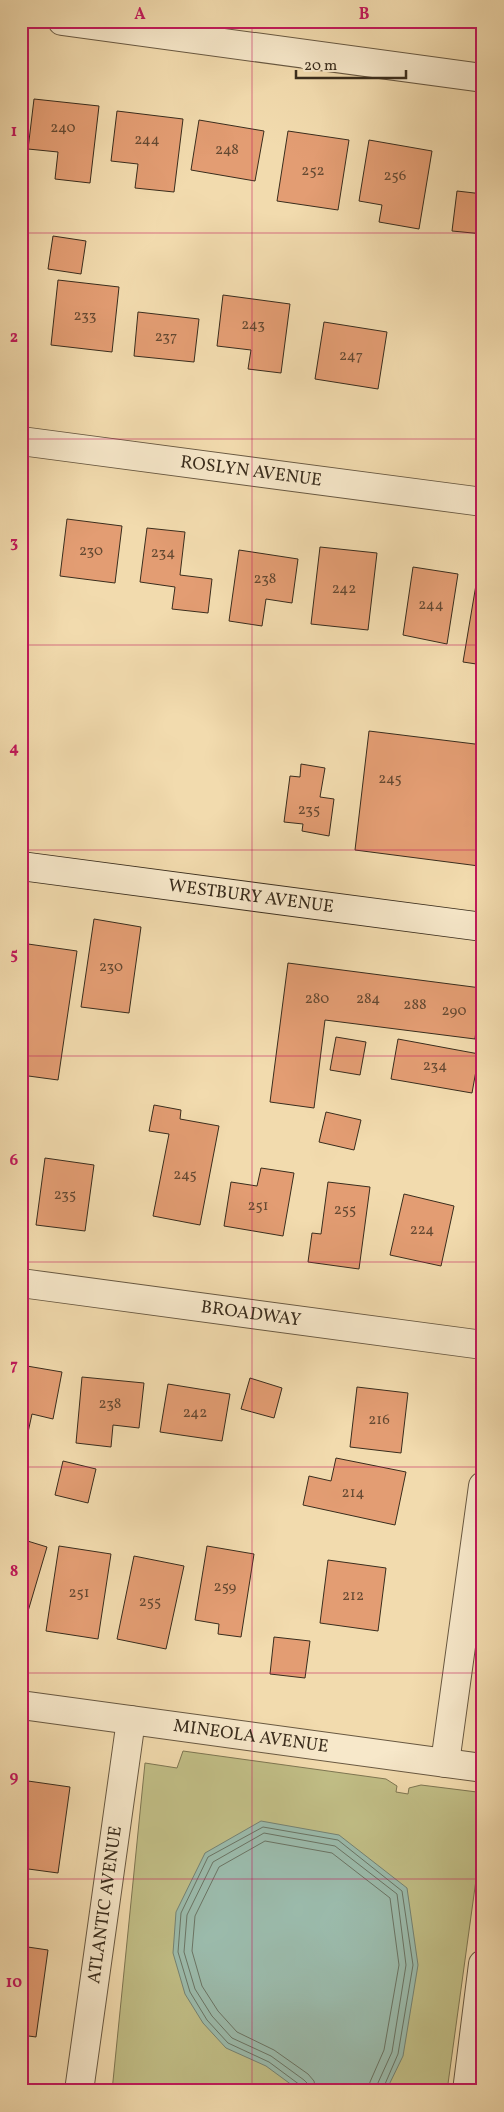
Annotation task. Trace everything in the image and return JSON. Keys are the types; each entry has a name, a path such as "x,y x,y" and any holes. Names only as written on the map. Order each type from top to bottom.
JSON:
{"street":[{"path":"62,21 483,78"},
{"name":"ROSLYN AVENUE","path":"21,441 483,502"},
{"name":"WESTBURY AVENUE","path":"21,866 483,928"},
{"name":"BROADWAY","path":"21,1283 483,1345"},
{"path":"445,1763 483,1486"},
{"name":"MINEOLA AVENUE","path":"21,1705 483,1768"},
{"name":"ATLANTIC AVENUE","path":"80,2091 131,1720"},
{"path":"467,2091 483,1964"}],"shaded area":[{"path":"183,1751 386,1779 397,1786 396,1792 408,1794 409,1788 421,1785 477,1792 483,1795 483,1829 447,2091 112,2091 145,1763 177,1768"}],"water":[{"path":"261,1821 339,1835 407,1888 418,1965 403,2056 386,2091 300,2091 266,2066 226,2048 203,2023 185,1994 173,1953 176,1912 205,1853"}],"building":[{"path":"34,99 99,106 90,183 55,179 58,152 28,149"},
{"path":"117,111 183,119 174,192 135,188 138,164 111,161"},
{"path":"199,120 264,131 255,181 191,170"},
{"path":"288,131 349,140 338,210 277,201"},
{"path":"369,140 432,151 419,229 379,222 382,205 359,201"},
{"path":"457,191 483,194 483,234 452,231"},
{"path":"53,236 86,241 81,274 48,269"},
{"path":"58,280 119,287 112,352 51,345"},
{"path":"223,295 290,304 281,373 248,369 251,350 217,346"},
{"path":"138,312 199,319 194,362 134,356"},
{"path":"324,322 387,332 378,389 315,379"},
{"path":"67,519 122,526 115,583 60,576"},
{"path":"147,528 185,532 180,575 212,579 208,613 172,609 175,587 140,582"},
{"path":"320,547 377,553 368,630 311,624"},
{"path":"239,550 298,559 292,603 266,599 262,626 229,621"},
{"path":"480,561 483,561 483,665 463,662"},
{"path":"413,567 458,574 447,644 403,635"},
{"path":"369,731 483,745 483,832 479,866 355,850"},
{"path":"301,764 325,768 320,797 334,799 329,836 302,831 303,824 284,822 290,776 300,777"},
{"path":"94,919 141,927 129,1013 81,1007"},
{"path":"21,943 77,951 58,1080 21,1075"},
{"path":"288,963 481,988 475,1039 325,1020 314,1108 270,1102"},
{"path":"336,1037 366,1042 360,1075 330,1070"},
{"path":"398,1039 479,1054 472,1093 391,1079"},
{"path":"154,1105 181,1110 180,1119 219,1126 200,1225 153,1216 169,1134 149,1131"},
{"path":"326,1112 361,1120 354,1150 319,1142"},
{"path":"45,1158 94,1165 85,1231 36,1225"},
{"path":"261,1168 294,1173 283,1236 224,1226 231,1182 257,1186"},
{"path":"328,1182 370,1187 359,1269 308,1262 312,1233 321,1234"},
{"path":"404,1194 454,1206 441,1266 390,1255"},
{"path":"21,1365 62,1372 53,1419 32,1414 27,1437 21,1436"},
{"path":"82,1377 144,1383 139,1428 113,1425 111,1447 76,1443"},
{"path":"250,1378 282,1388 274,1418 241,1409"},
{"path":"168,1384 230,1394 222,1441 160,1432"},
{"path":"357,1387 408,1393 401,1453 350,1447"},
{"path":"336,1458 406,1472 395,1525 303,1505 309,1476 331,1481"},
{"path":"63,1461 96,1469 88,1503 55,1495"},
{"path":"21,1539 47,1547 21,1635"},
{"path":"59,1546 111,1554 98,1639 46,1631"},
{"path":"207,1546 254,1554 241,1637 218,1634 219,1624 195,1620"},
{"path":"134,1556 184,1566 166,1649 117,1639"},
{"path":"328,1560 386,1568 378,1631 320,1623"},
{"path":"274,1637 310,1641 305,1678 270,1674"},
{"path":"21,1780 70,1787 58,1873 21,1868"},
{"path":"21,1946 48,1950 36,2037 21,2035"}]}
